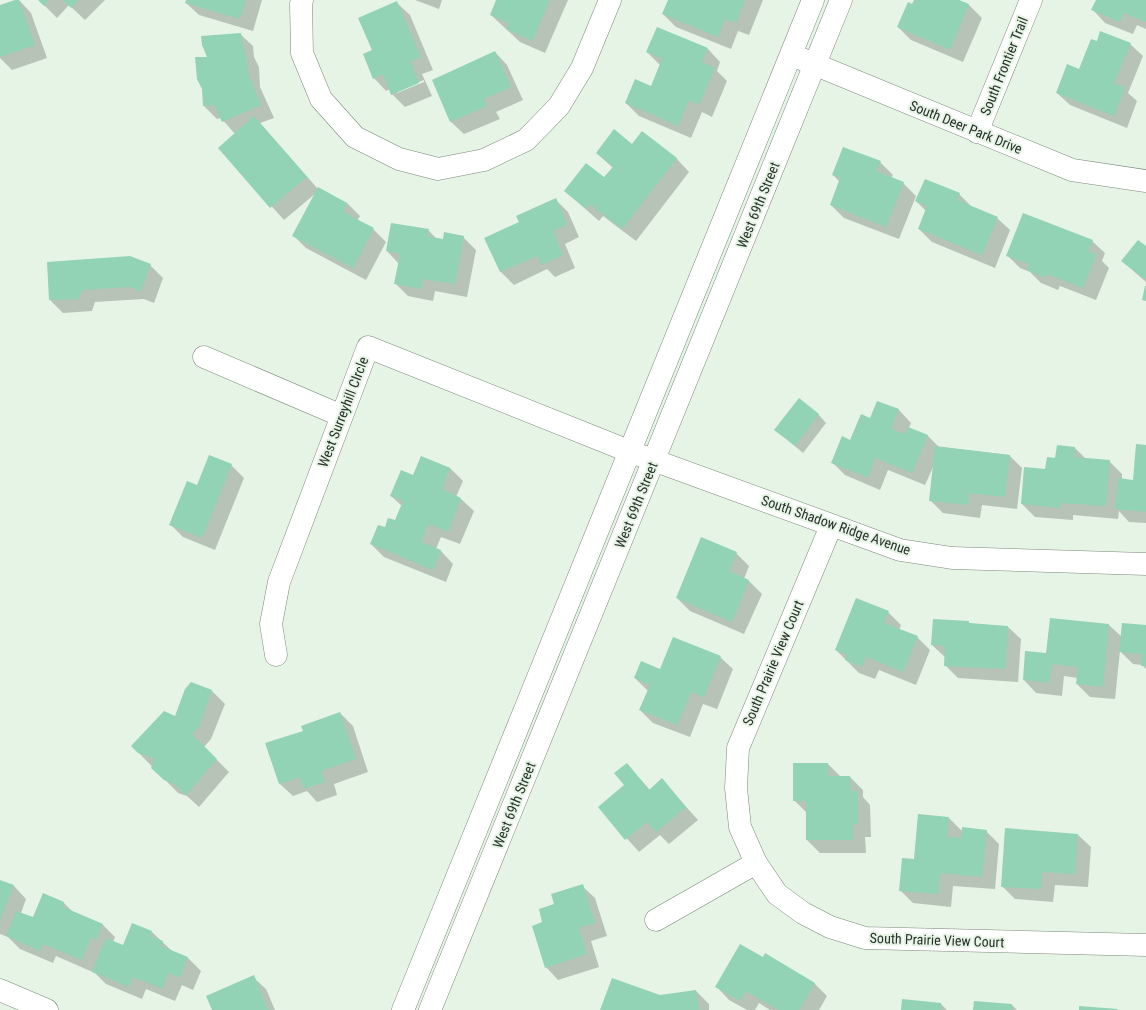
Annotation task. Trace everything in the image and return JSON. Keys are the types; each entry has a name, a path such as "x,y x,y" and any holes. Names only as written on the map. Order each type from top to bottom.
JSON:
{"street":[{"path":"302,0 302,53 321,99 355,137 399,159 438,169 484,160 526,140 560,106 582,68 610,0"},
{"name":"West 69th Street","path":"404,1010 813,0"},
{"name":"West 69th Street","path":"430,1010 841,0"},
{"name":"South Frontier Trail","path":"977,132 1031,0"},
{"name":"South Deer Park Drive","path":"792,54 977,132 1072,170 1146,181"},
{"name":"West Surreyhill CIrcle","path":"276,655 271,624 279,582 368,347 631,452"},
{"path":"204,357 342,416"},
{"name":"South Shadow Ridge Avenue","path":"631,452 900,550 952,558 1146,564"},
{"name":"South Prairie View Court","path":"831,526 738,748 736,788 740,827 756,863 777,894 803,913 830,927 865,938 1146,946"},
{"path":"656,920 756,863"},
{"path":"0,990 47,1010"}],"building":[{"path":"19,0 35,45 0,57 0,5"},
{"path":"38,0 49,0 44,6"},
{"path":"63,0 79,0 71,8"},
{"path":"186,0 246,0 240,19 185,3"},
{"path":"496,0 550,0 532,41 506,29 509,23 490,15"},
{"path":"668,0 745,0 736,23 725,19 718,37 662,14"},
{"path":"914,0 959,0 969,4 950,50 897,27 908,2 912,4"},
{"path":"1096,0 1146,0 1146,22 1124,13 1120,22 1091,10"},
{"path":"397,1 421,57 410,61 419,83 391,95 383,74 373,79 363,54 372,50 358,18"},
{"path":"657,27 708,48 702,62 715,68 699,105 689,100 678,126 625,103 635,79 651,86 662,59 646,52"},
{"path":"1100,31 1131,43 1114,83 1125,88 1114,116 1056,93 1067,64 1079,69 1091,39 1097,41"},
{"path":"241,33 242,43 246,54 248,73 261,105 222,122 214,105 203,106 202,89 197,79 195,57 207,57 202,45 201,36"},
{"path":"495,51 511,87 484,99 487,106 450,122 432,80"},
{"path":"254,116 307,177 270,208 218,148"},
{"path":"614,129 632,144 642,131 677,158 622,229 589,204 586,209 564,191 586,163 604,177 613,167 596,153"},
{"path":"843,147 881,161 876,171 904,182 886,227 830,205 840,178 832,175"},
{"path":"925,179 960,193 957,200 998,217 982,255 918,229 927,206 915,201"},
{"path":"318,187 347,203 343,212 374,228 353,268 292,236"},
{"path":"556,198 567,224 553,231 563,255 541,265 537,256 500,272 484,238 519,222 516,216"},
{"path":"1023,213 1093,240 1088,251 1096,255 1083,288 1047,274 1045,278 1027,270 1029,264 1006,256"},
{"path":"391,223 429,229 427,236 443,239 444,232 464,236 455,284 423,279 421,289 394,284 400,254 386,251"},
{"path":"1138,240 1146,246 1146,280 1121,261"},
{"path":"130,256 151,264 141,291 130,287 82,290 79,299 49,300 47,262"},
{"path":"1146,286 1146,301 1142,300"},
{"path":"799,398 819,414 795,446 774,430"},
{"path":"877,401 899,409 891,429 905,434 908,427 928,435 912,473 875,458 868,478 831,463 842,436 850,440 861,414 870,418"},
{"path":"1136,444 1146,445 1146,512 1115,509 1118,478 1133,480"},
{"path":"1057,445 1075,447 1074,457 1110,460 1106,506 1061,503 1060,508 1021,504 1024,467 1045,469 1047,457 1055,458"},
{"path":"935,446 1010,455 1005,497 969,493 968,505 929,501"},
{"path":"209,455 232,464 202,538 169,525 187,481 197,485"},
{"path":"421,456 450,468 442,489 461,498 448,532 428,524 421,542 441,550 433,570 370,544 378,525 385,527 388,518 395,520 403,501 390,496 401,470 413,475"},
{"path":"701,537 737,552 729,571 749,580 732,622 676,598"},
{"path":"856,598 889,611 884,623 918,636 903,672 866,657 862,667 845,660 847,655 835,650"},
{"path":"1050,618 1109,624 1103,687 1076,684 1078,667 1052,664 1049,683 1023,680 1025,651 1046,653"},
{"path":"933,619 969,621 969,623 1008,626 1006,669 944,666 945,646 931,645"},
{"path":"1122,623 1146,625 1146,666 1141,666 1142,654 1119,652"},
{"path":"673,637 721,656 704,697 691,692 677,725 639,710 650,685 634,678 641,661 660,669"},
{"path":"191,682 212,690 199,727 192,734 217,759 186,795 174,784 164,780 151,768 154,760 153,758 138,753 131,746 164,711 175,716 185,689"},
{"path":"340,712 356,759 321,771 325,782 304,789 299,777 279,784 265,743 303,731 301,726"},
{"path":"627,763 649,790 662,778 686,807 656,832 647,822 625,840 598,807 624,785 614,773"},
{"path":"793,763 828,763 828,776 850,776 851,791 858,791 858,824 853,824 853,840 806,840 806,801 793,801"},
{"path":"918,814 949,817 947,837 961,838 962,827 987,830 982,877 940,873 938,894 899,891 902,858 914,859"},
{"path":"1005,828 1078,834 1075,874 1042,872 1041,889 1001,887"},
{"path":"0,880 14,885 0,920"},
{"path":"583,884 595,923 579,928 587,954 545,968 532,926 542,922 539,909 554,904 551,894"},
{"path":"43,893 64,902 63,907 103,924 96,940 91,938 81,960 43,944 40,951 6,936 16,911 33,917"},
{"path":"132,923 152,931 150,936 163,941 161,946 188,957 180,978 169,973 162,989 133,977 129,987 92,972 106,938 123,945"},
{"path":"740,944 763,957 765,953 815,983 799,1010 778,1010 746,991 740,1001 715,987"},
{"path":"254,975 268,1010 212,1010 206,996"},
{"path":"612,978 660,995 696,990 699,1010 600,1010"},
{"path":"902,999 941,1003 941,1010 901,1010"},
{"path":"974,1001 1012,1004 1012,1010 973,1010"},
{"path":"1079,1006 1118,1009 1079,1010"}]}
